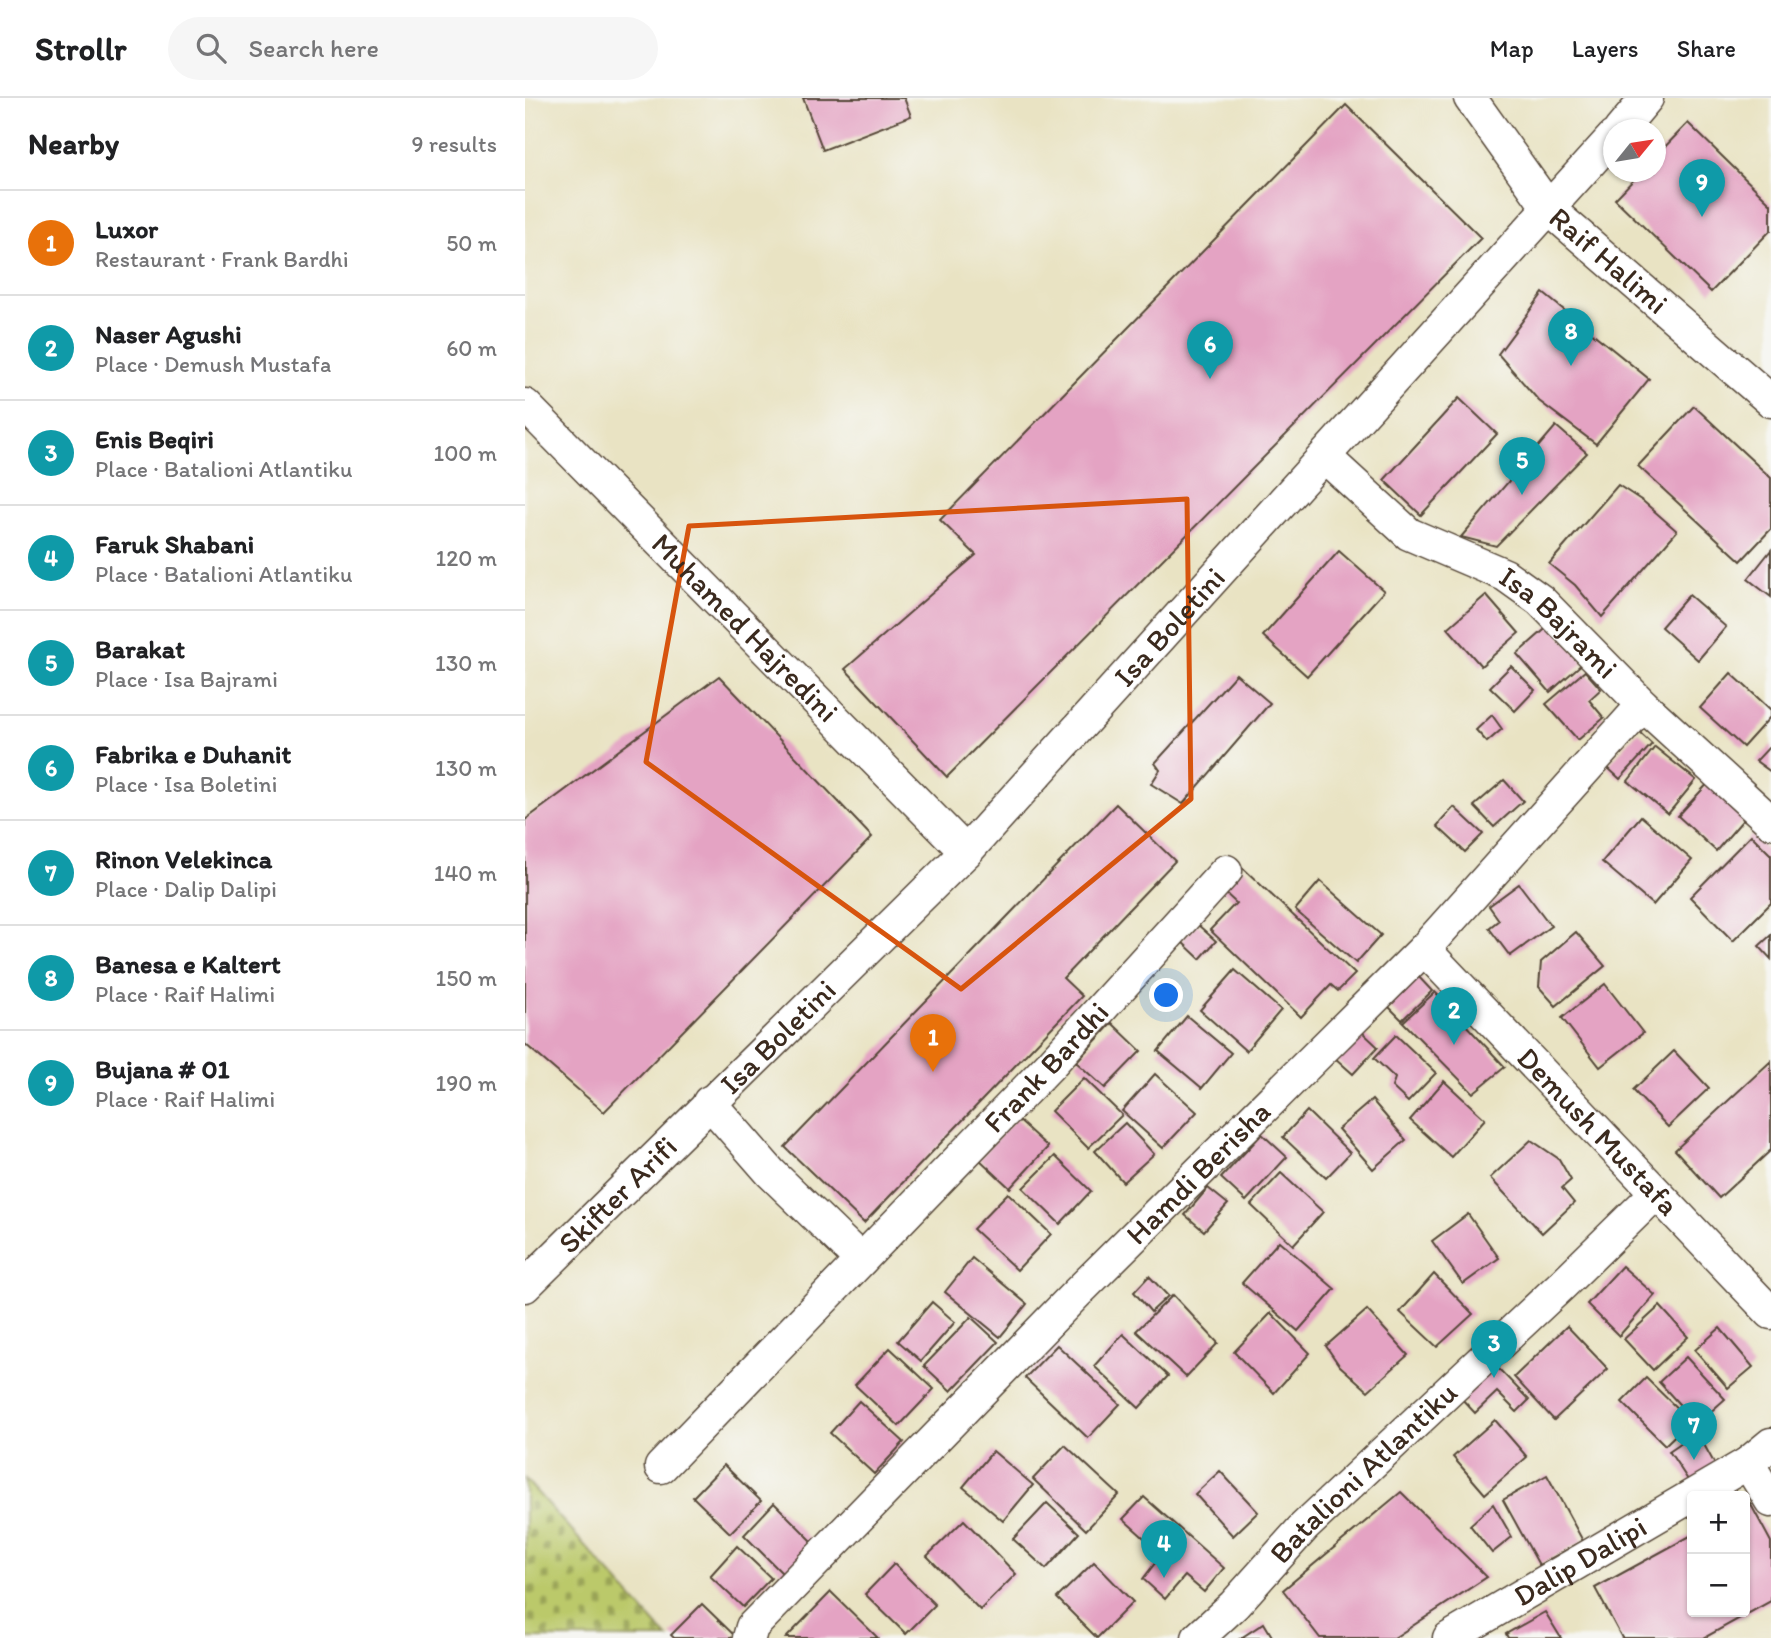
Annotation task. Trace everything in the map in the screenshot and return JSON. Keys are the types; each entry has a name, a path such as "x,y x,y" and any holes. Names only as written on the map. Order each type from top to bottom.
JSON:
{"street":[{"name":"Raif Halimi","path":"1470,98 1550,209 1771,401"},
{"path":"1629,119 1647,98"},
{"name":"Isa Boletini","path":"709,1102 966,852 1603,148"},
{"name":"Muhamed Hajredini","path":"525,405 966,852"},
{"name":"Isa Bajrami","path":"1325,457 1409,534 1505,575 1540,600 1643,705 1771,822"},
{"name":"Hamdi Berisha","path":"749,1638 752,1627 1076,1294 1424,949 1643,705"},
{"name":"Frank Bardhi","path":"661,1467 1050,1065 1226,871"},
{"name":"Demush Mustafa","path":"1424,949 1771,1313"},
{"path":"709,1102 771,1173 861,1260"},
{"name":"Skifter Arifi","path":"525,1286 709,1102"},
{"name":"Batalioni Atlantiku","path":"1198,1638 1234,1605 1304,1527 1655,1194"},
{"path":"1760,1453 1771,1501"},
{"name":"Dalip Dalipi","path":"1449,1638 1760,1453"}],"highlighted area":[{"path":"1187,499 1191,799 961,989 646,762 689,526"}],"green space":[{"path":"525,1479 668,1638 525,1638"}],"building":[{"path":"803,98 904,98 911,116 823,150"},
{"path":"1346,105 1481,238 947,777 845,669 976,555 940,520"},
{"path":"1688,123 1771,204 1771,230 1711,292 1615,199 1631,182 1666,182 1666,146"},
{"path":"1543,293 1649,379 1596,444 1539,401 1498,354"},
{"path":"1459,398 1497,434 1421,515 1384,480"},
{"path":"1694,406 1771,478 1771,529 1741,561 1638,466"},
{"path":"1556,426 1587,453 1496,546 1461,537"},
{"path":"1618,485 1644,502 1677,531 1602,617 1575,585 1549,564"},
{"path":"1771,550 1771,597 1748,579"},
{"path":"1339,551 1384,591 1307,676 1263,636"},
{"path":"1486,595 1519,633 1481,666 1448,628"},
{"path":"1689,595 1726,627 1698,660 1661,627"},
{"path":"1551,624 1584,662 1550,692 1517,654"},
{"path":"1511,666 1535,690 1515,711 1490,687"},
{"path":"1585,671 1601,689 1589,700 1604,718 1578,740 1546,704"},
{"path":"1731,673 1771,710 1771,716 1743,747 1700,708"},
{"path":"1236,674 1270,703 1183,804 1151,784 1160,770 1155,763"},
{"path":"719,676 872,837 604,1112 525,1044 525,820"},
{"path":"1492,715 1502,729 1487,742 1476,730"},
{"path":"1638,731 1652,744 1620,779 1607,767"},
{"path":"1771,745 1771,772 1756,761"},
{"path":"1655,747 1696,780 1668,814 1628,781"},
{"path":"1504,780 1523,801 1494,827 1474,806"},
{"path":"1711,780 1748,814 1716,851 1678,816"},
{"path":"1116,804 1175,861 1063,978 1082,996 864,1223 785,1147"},
{"path":"1454,807 1483,834 1465,852 1437,826"},
{"path":"1641,816 1692,860 1653,905 1602,862"},
{"path":"1751,835 1771,855 1771,903 1733,941 1690,897"},
{"path":"1243,868 1355,974 1338,991 1331,985 1301,1017 1210,930 1236,903 1222,890"},
{"path":"1320,881 1381,935 1356,963 1295,910"},
{"path":"1519,884 1551,926 1510,956 1489,928 1499,920 1489,906"},
{"path":"1197,924 1216,941 1200,959 1181,941"},
{"path":"1576,932 1605,966 1556,1006 1539,987 1541,962"},
{"path":"1771,935 1771,959 1759,946"},
{"path":"1235,970 1281,1010 1246,1051 1200,1010"},
{"path":"1417,975 1432,991 1402,1020 1386,1004"},
{"path":"1605,984 1643,1033 1600,1067 1562,1018"},
{"path":"1435,992 1505,1067 1473,1093 1403,1022"},
{"path":"1187,1016 1231,1053 1202,1088 1158,1051"},
{"path":"1112,1023 1141,1051 1105,1088 1076,1062"},
{"path":"1360,1030 1378,1047 1353,1074 1335,1058"},
{"path":"1396,1035 1436,1073 1408,1102 1392,1087 1395,1078 1374,1058"},
{"path":"1674,1051 1709,1088 1668,1127 1633,1090"},
{"path":"1771,1061 1771,1150 1719,1198 1675,1150"},
{"path":"1155,1074 1197,1112 1163,1148 1122,1111"},
{"path":"1084,1078 1122,1115 1088,1148 1051,1111"},
{"path":"1444,1081 1485,1119 1451,1157 1410,1120"},
{"path":"1372,1100 1406,1140 1373,1169 1338,1129"},
{"path":"1307,1111 1350,1153 1326,1178 1283,1137"},
{"path":"1016,1118 1048,1147 1010,1188 979,1159"},
{"path":"1125,1123 1154,1154 1123,1182 1095,1151"},
{"path":"1262,1134 1287,1157 1246,1201 1221,1178"},
{"path":"1531,1140 1559,1159 1571,1180 1562,1188 1574,1203 1542,1233 1490,1178"},
{"path":"1055,1156 1091,1191 1060,1224 1023,1188"},
{"path":"1281,1173 1323,1212 1293,1245 1251,1205"},
{"path":"1208,1188 1228,1204 1204,1231 1185,1215"},
{"path":"1008,1193 1051,1234 1017,1270 973,1229"},
{"path":"1468,1214 1499,1258 1463,1284 1432,1241"},
{"path":"1279,1241 1335,1289 1298,1331 1242,1283"},
{"path":"972,1258 1027,1304 1000,1337 945,1292"},
{"path":"1622,1266 1655,1295 1619,1336 1587,1304"},
{"path":"1434,1274 1473,1314 1437,1347 1400,1312"},
{"path":"1149,1276 1168,1296 1151,1312 1134,1292"},
{"path":"1173,1295 1218,1343 1186,1377 1136,1331"},
{"path":"932,1302 955,1322 921,1361 898,1341"},
{"path":"1660,1306 1688,1337 1653,1370 1624,1339"},
{"path":"1367,1310 1408,1355 1368,1391 1339,1365 1326,1346"},
{"path":"1271,1313 1310,1353 1274,1393 1234,1352"},
{"path":"971,1317 998,1342 951,1391 924,1366"},
{"path":"1567,1326 1608,1369 1554,1420 1514,1377"},
{"path":"1720,1328 1753,1367 1728,1388 1695,1350"},
{"path":"1123,1334 1168,1376 1139,1408 1094,1366"},
{"path":"1057,1345 1120,1404 1088,1438 1025,1378"},
{"path":"890,1348 934,1389 899,1426 855,1385"},
{"path":"1686,1357 1725,1399 1697,1424 1659,1382"},
{"path":"1494,1364 1529,1400 1517,1412 1497,1392 1475,1413 1460,1397"},
{"path":"1646,1378 1690,1421 1665,1445 1622,1402"},
{"path":"859,1401 904,1442 874,1474 830,1433"},
{"path":"1495,1420 1527,1457 1485,1494 1453,1457"},
{"path":"1697,1432 1718,1470 1690,1483 1669,1451"},
{"path":"1065,1445 1119,1495 1086,1530 1033,1479"},
{"path":"993,1451 1033,1485 1003,1521 963,1487"},
{"path":"724,1465 761,1501 730,1533 693,1497"},
{"path":"1220,1471 1258,1512 1233,1536 1195,1494"},
{"path":"1547,1475 1583,1541 1539,1565 1503,1500"},
{"path":"1401,1492 1487,1577 1394,1638 1320,1638 1283,1590"},
{"path":"1144,1497 1224,1568 1204,1592 1185,1576 1165,1599 1143,1579 1162,1554 1123,1519"},
{"path":"774,1503 818,1547 787,1578 744,1535"},
{"path":"1047,1503 1079,1533 1046,1569 1013,1539"},
{"path":"1750,1503 1771,1542 1771,1601 1750,1613"},
{"path":"1493,1504 1512,1537 1492,1553 1470,1525"},
{"path":"964,1520 1016,1574 980,1610 927,1556"},
{"path":"1687,1538 1687,1617 1742,1617 1704,1638 1622,1638 1595,1588"},
{"path":"737,1546 771,1578 743,1607 710,1576"},
{"path":"1094,1562 1133,1602 1097,1638 1057,1598"},
{"path":"894,1564 935,1605 906,1634 865,1594"},
{"path":"831,1592 878,1638 786,1638"},
{"path":"702,1604 737,1638 674,1638 671,1635"},
{"path":"1545,1612 1561,1638 1508,1638 1506,1634"},
{"path":"1264,1623 1273,1638 1241,1638"}],"place":[{"name":"Bujana # 01","path":"1702,217"},
{"name":"Banesa e Kaltert","path":"1571,366"},
{"name":"Fabrika e Duhanit","path":"1210,379"},
{"name":"Barakat","path":"1522,495"},
{"name":"Naser Agushi","path":"1454,1045"},
{"name":"Luxor","path":"933,1072"},
{"name":"Enis Beqiri","path":"1494,1378"},
{"name":"Rinon Velekinca","path":"1694,1460"},
{"name":"Faruk Shabani","path":"1164,1578"}]}
